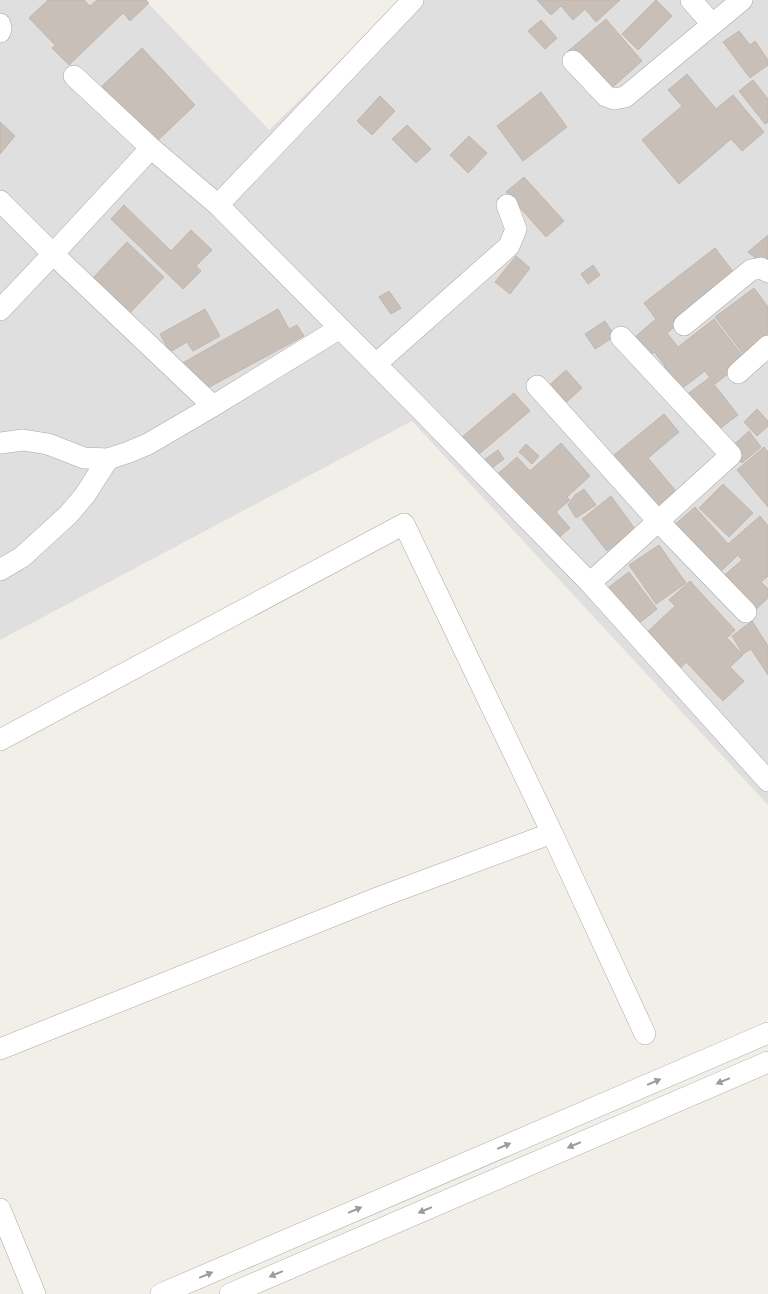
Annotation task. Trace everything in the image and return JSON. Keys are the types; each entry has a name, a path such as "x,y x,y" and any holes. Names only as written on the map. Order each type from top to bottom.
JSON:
{"street":[{"path":"218,205 413,0"},
{"path":"691,0 712,24"},
{"path":"573,61 606,96 614,99 625,97 742,0"},
{"path":"0,24 0,32"},
{"path":"74,76 151,148 218,205 376,364 590,583 768,781"},
{"path":"0,310 151,148"},
{"path":"0,201 213,406"},
{"path":"376,364 509,246 516,228 507,205"},
{"path":"684,325 751,270 762,268 768,272"},
{"path":"0,443 23,440 48,444 84,458 108,459 129,452 148,444 213,406 340,328"},
{"path":"590,583 731,454 621,337"},
{"path":"738,373 768,346"},
{"path":"537,386 658,521 746,612"},
{"path":"0,570 22,557 68,515 85,495 108,459"},
{"path":"0,740 404,524 552,833 645,1034"},
{"path":"0,1049 380,897 552,833"},
{"path":"161,1294 768,1033"},
{"path":"230,1294 768,1062"},
{"path":"0,1210 35,1294"}],"shaded area":[{"path":"0,0 145,0 269,130 402,0 768,0 768,805 412,421 0,640"}],"building":[{"path":"48,0 84,0 90,6 97,0 146,0 149,3 130,21 123,13 69,65 52,48 55,45 29,18"},
{"path":"537,0 620,0 596,22 585,9 573,20 561,6 551,15"},
{"path":"656,0 672,16 638,50 622,34"},
{"path":"606,19 642,61 606,93 567,52"},
{"path":"541,20 557,38 545,49 528,31"},
{"path":"739,31 750,45 755,41 768,60 768,65 750,78 723,42"},
{"path":"142,48 195,105 152,146 100,88"},
{"path":"687,74 716,109 733,95 764,132 742,151 731,139 679,184 642,140 682,106 668,90"},
{"path":"753,80 768,99 768,122 765,124 739,91"},
{"path":"541,92 567,127 523,161 497,126"},
{"path":"380,96 395,111 372,135 357,121"},
{"path":"0,122 15,136 0,154"},
{"path":"407,125 431,149 416,163 392,139"},
{"path":"469,136 487,153 468,173 450,155"},
{"path":"524,177 564,221 546,237 506,192"},
{"path":"124,205 171,251 191,230 212,250 196,266 201,271 183,289 111,219"},
{"path":"768,235 768,268 748,252"},
{"path":"127,242 164,277 127,316 90,281"},
{"path":"715,248 738,278 667,333 678,347 714,319 746,360 715,384 705,371 676,393 662,369 665,366 654,352 644,359 628,343 656,319 644,303"},
{"path":"516,256 530,268 510,294 495,282"},
{"path":"593,265 600,275 588,284 581,274"},
{"path":"754,288 768,307 768,339 745,356 715,317"},
{"path":"389,291 401,308 391,314 379,297"},
{"path":"205,309 220,336 193,351 187,342 170,352 160,334"},
{"path":"278,309 289,329 297,325 304,336 202,391 179,365"},
{"path":"605,321 615,336 595,349 585,334"},
{"path":"566,370 582,388 560,408 544,390"},
{"path":"709,378 738,415 714,433 682,398"},
{"path":"514,393 530,411 472,460 455,443"},
{"path":"757,409 768,421 768,426 757,436 744,422"},
{"path":"664,414 679,432 648,458 681,497 658,517 608,460"},
{"path":"749,431 761,447 742,463 728,450"},
{"path":"561,443 590,476 567,497 570,500 556,512 570,528 554,542 493,478 517,457 530,471"},
{"path":"526,444 539,456 532,464 519,452"},
{"path":"764,447 768,452 768,507 737,470"},
{"path":"498,450 504,459 485,473 478,464"},
{"path":"723,484 753,513 729,537 699,508"},
{"path":"584,489 596,505 576,518 568,505 575,495"},
{"path":"611,496 635,529 607,551 582,519"},
{"path":"695,507 728,544 760,516 768,526 768,576 761,582 768,589 768,598 751,614 719,580 742,560 738,555 716,576 671,528"},
{"path":"659,545 686,583 656,604 629,565"},
{"path":"629,572 657,609 633,628 601,593"},
{"path":"690,581 735,630 727,638 743,655 730,667 744,681 723,701 686,662 675,674 642,637 675,606 669,600"},
{"path":"752,621 768,646 768,675 751,649 743,654 732,636"}]}
